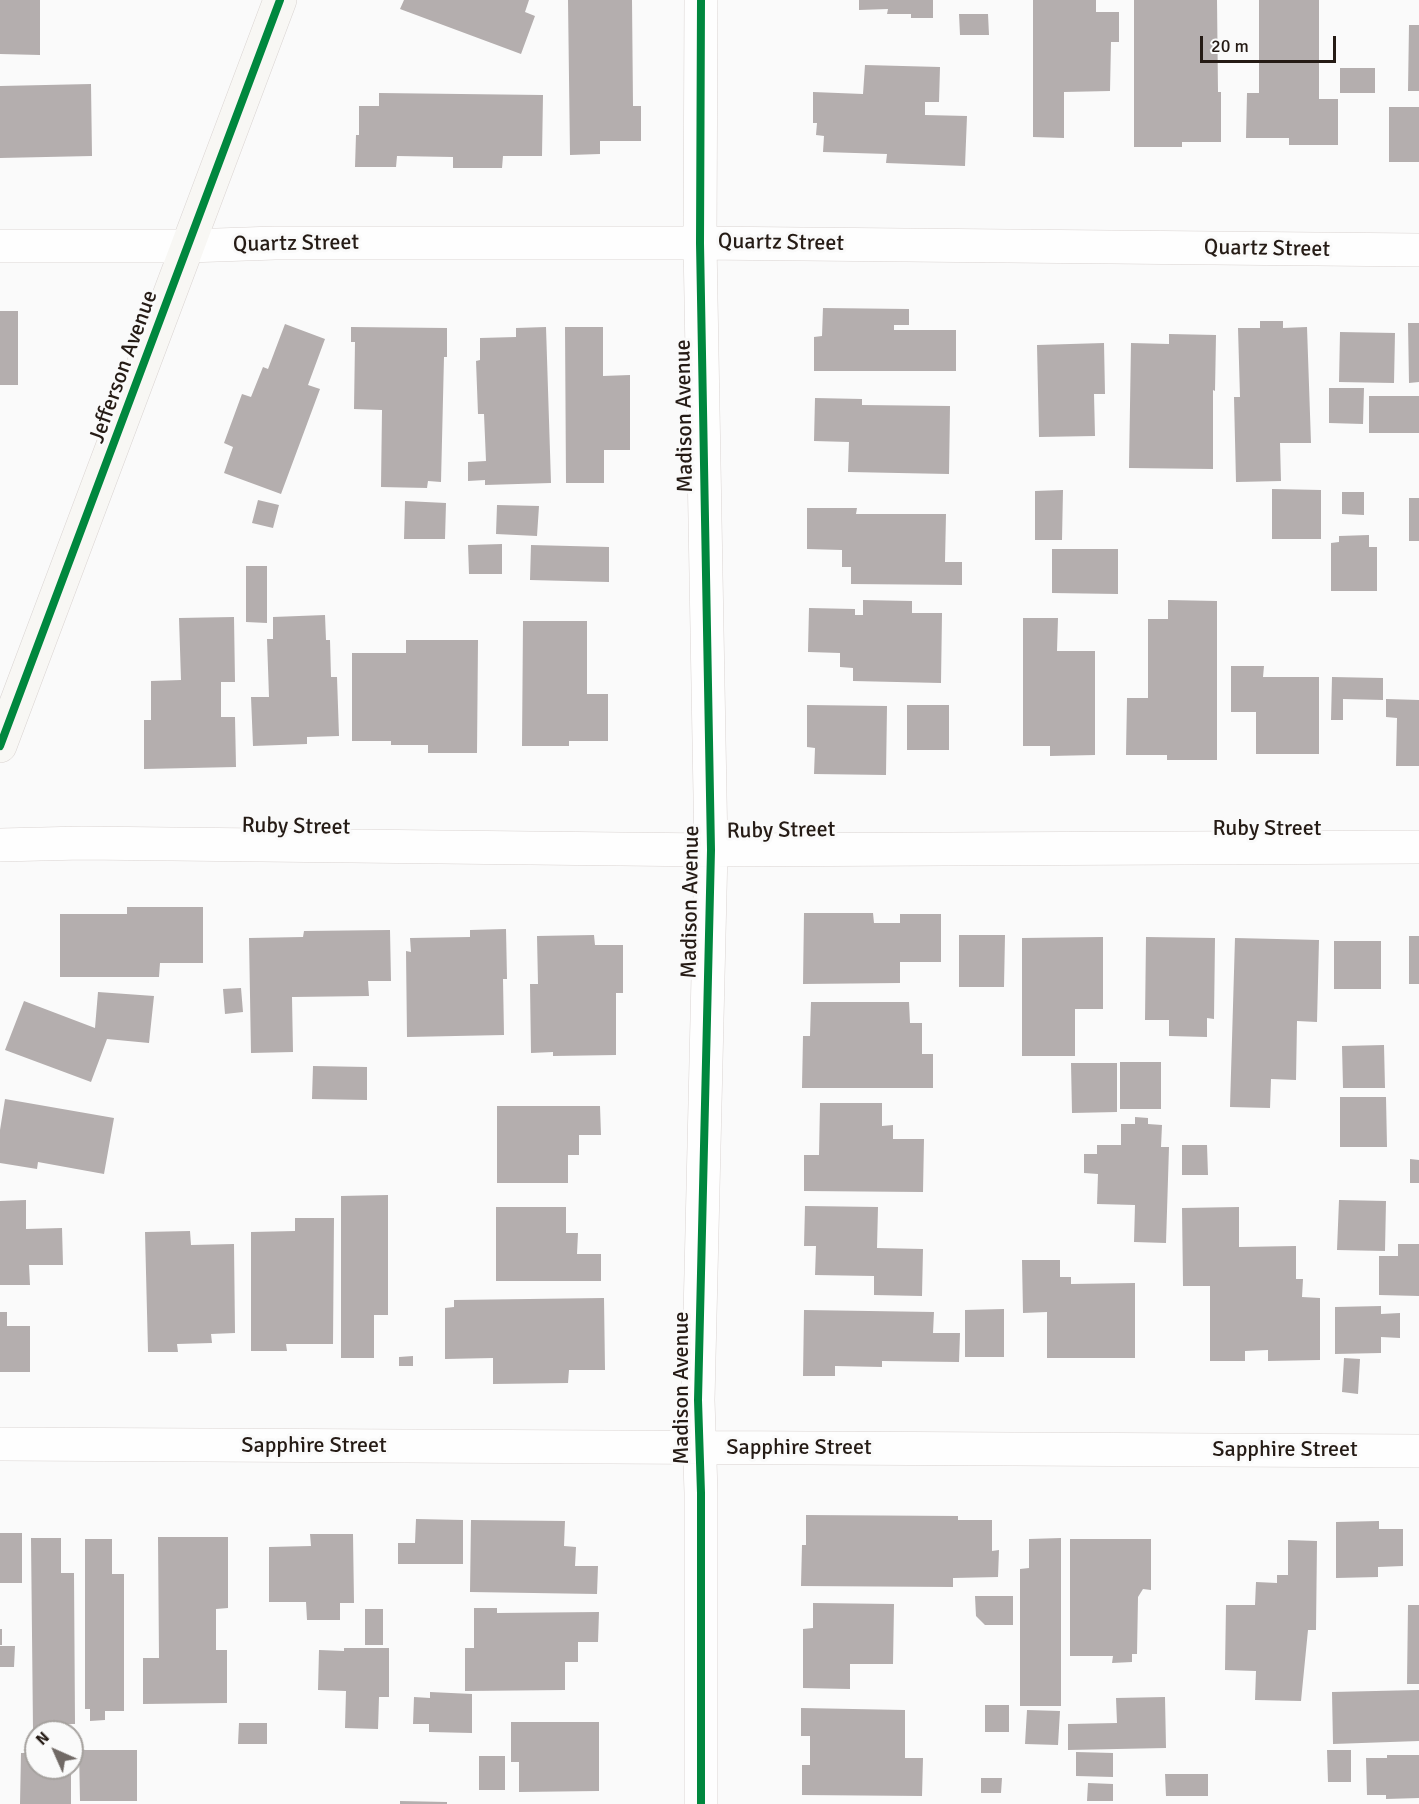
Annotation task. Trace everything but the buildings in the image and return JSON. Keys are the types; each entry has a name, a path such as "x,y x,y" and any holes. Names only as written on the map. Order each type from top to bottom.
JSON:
{"main road":[{"name":"Jefferson Avenue","path":"0,746 280,0"}],"street":[{"name":"Madison Avenue","path":"701,0 700,243 711,849 698,1400 701,1804"},
{"name":"Quartz Street","path":"0,246 188,246 275,243 700,243 1419,250"},
{"name":"Ruby Street","path":"0,845 82,843 711,849 1419,847"},
{"name":"Sapphire Street","path":"0,1444 1419,1451"}],"cycle path":[{"path":"0,746 280,0"},
{"path":"701,0 700,243 711,850 698,1400 701,1493 701,1804"}]}
